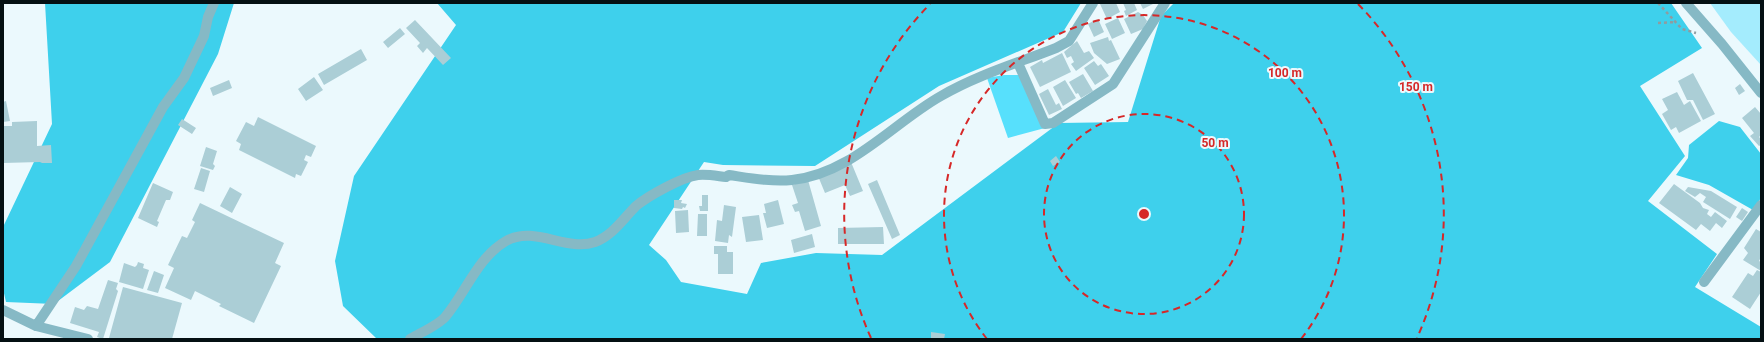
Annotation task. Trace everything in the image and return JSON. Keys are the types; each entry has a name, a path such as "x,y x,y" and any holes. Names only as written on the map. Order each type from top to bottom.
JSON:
{"street":[{"path":"36,326 76,266 163,107 184,78 204,36 208,17 214,3"},
{"path":"410,339 445,318 492,252 507,240 525,236 536,236 574,244 594,242 609,235 637,206 670,185 698,175 726,177 729,175 775,181 793,180 814,176 845,163 940,96 966,83 1056,48 1069,41 1093,3"},
{"path":"1018,63 1045,124 1053,123 1113,84 1165,3"},
{"path":"1686,3 1718,39 1761,93"},
{"path":"1704,282 1761,205"},
{"path":"3,310 36,326 88,339"}],"path":[{"path":"1658,3 1682,28 1718,39"},
{"path":"1658,23 1676,22"}],"shaded area":[{"path":"45,3 234,3 218,54 110,262 54,304 6,302 3,289 3,227 52,124"},
{"path":"437,3 1081,3 1063,32 939,86 815,166 723,165 704,162 649,245 666,260 681,282 747,294 761,263 816,253 882,255 1059,123 1128,122 1161,16 1174,3 1671,3 1702,48 1640,86 1685,156 1648,201 1717,254 1695,287 1761,327 1761,339 377,339 343,306 335,261 354,176 456,25"},
{"path":"1710,3 1761,3 1761,65 1731,32"},
{"path":"1004,75 1023,75 1045,128 1008,138 987,78"},
{"path":"1719,121 1740,127 1761,154 1761,198 1753,210 1709,185 1676,175 1688,158 1689,145"}],"building":[{"path":"1116,3 1120,12 1107,19 1100,4"},
{"path":"1123,3 1134,3 1137,10 1126,16 1124,11 1126,10"},
{"path":"1140,3 1155,3 1143,9"},
{"path":"1138,12 1143,15 1147,21 1143,29 1131,34 1124,19"},
{"path":"1118,18 1125,33 1112,39 1105,24"},
{"path":"415,20 451,58 443,65 427,48 423,53 417,46 420,43 406,28"},
{"path":"1095,20 1099,21 1104,32 1094,37 1088,24"},
{"path":"400,28 405,34 388,48 383,42"},
{"path":"1108,37 1120,59 1107,64 1094,53 1090,43"},
{"path":"1077,41 1084,53 1089,51 1094,58 1076,71 1071,64 1074,62 1071,56 1067,58 1064,52"},
{"path":"361,49 367,60 324,85 318,74"},
{"path":"1062,53 1071,72 1040,87 1030,67 1042,60 1043,63"},
{"path":"1094,61 1098,66 1101,64 1109,76 1095,85 1084,68"},
{"path":"1693,73 1715,114 1703,120 1693,100 1687,100 1678,81"},
{"path":"1083,74 1093,91 1081,98 1078,93 1076,94 1069,82"},
{"path":"314,77 323,90 306,101 298,89"},
{"path":"229,80 232,88 213,96 210,88"},
{"path":"1065,80 1076,98 1063,106 1053,87"},
{"path":"1740,84 1745,91 1739,95 1735,88"},
{"path":"1048,89 1056,105 1059,103 1062,109 1049,115 1039,94"},
{"path":"1677,92 1684,105 1690,101 1701,121 1679,133 1676,127 1671,130 1662,114 1668,110 1662,99"},
{"path":"6,101 10,121 3,122 3,102"},
{"path":"1755,107 1761,114 1761,135 1759,137 1761,139 1761,145 1759,146 1750,136 1754,133 1742,118"},
{"path":"258,117 316,146 311,157 306,155 304,160 308,162 301,176 296,174 295,178 239,150 241,144 236,141 246,122 254,126"},
{"path":"182,119 196,128 192,134 178,125"},
{"path":"37,121 37,146 51,145 52,163 3,163 3,126 12,126 12,122"},
{"path":"206,147 217,151 213,164 215,166 213,170 200,166"},
{"path":"1056,156 1060,162 1053,166 1050,161"},
{"path":"851,162 863,191 850,196 845,185 825,193 818,176"},
{"path":"201,168 210,171 204,192 194,189"},
{"path":"808,180 821,226 805,231 799,211 795,212 792,205 798,203 792,185"},
{"path":"877,180 900,235 892,239 868,184"},
{"path":"153,183 173,192 170,200 166,200 157,221 159,222 157,227 138,218"},
{"path":"1674,184 1700,203 1703,208 1709,210 1707,214 1711,217 1715,212 1727,221 1722,228 1716,223 1710,231 1701,224 1696,230 1659,203"},
{"path":"230,187 242,194 232,213 220,206"},
{"path":"1688,187 1711,191 1737,207 1730,219 1703,202 1706,197 1700,193 1695,197 1685,191"},
{"path":"702,195 708,195 708,211 700,211 699,206 702,206"},
{"path":"674,200 682,200 681,203 687,204 685,208 674,208"},
{"path":"778,200 784,224 767,228 763,213 766,213 764,204"},
{"path":"200,203 284,243 275,263 281,266 254,323 219,306 221,304 195,291 191,300 165,288 174,268 168,265 182,236 187,238 195,222 192,220"},
{"path":"724,205 736,207 732,237 729,235 728,243 715,241 717,220 722,221"},
{"path":"1742,208 1748,212 1742,221 1736,217"},
{"path":"688,210 689,232 676,233 675,211"},
{"path":"698,214 707,214 707,236 697,236"},
{"path":"759,215 763,240 746,242 742,217"},
{"path":"883,227 884,244 838,244 838,228"},
{"path":"1756,229 1761,232 1761,257 1759,261 1761,262 1761,271 1743,260 1748,253 1744,248"},
{"path":"812,234 815,247 794,253 791,240"},
{"path":"714,246 727,246 727,252 733,252 733,274 718,274 718,254 714,254"},
{"path":"138,262 144,264 143,268 149,270 143,289 119,282 124,263 135,267"},
{"path":"1757,270 1761,272 1761,292 1750,309 1732,297 1748,273 1753,276"},
{"path":"154,271 164,275 158,293 147,290"},
{"path":"108,280 118,283 116,289 118,291 103,339 97,337 99,332 70,323 75,307 84,310 87,306 98,309"},
{"path":"123,287 182,303 172,339 109,338"},
{"path":"931,332 945,334 944,339 931,339"}]}
